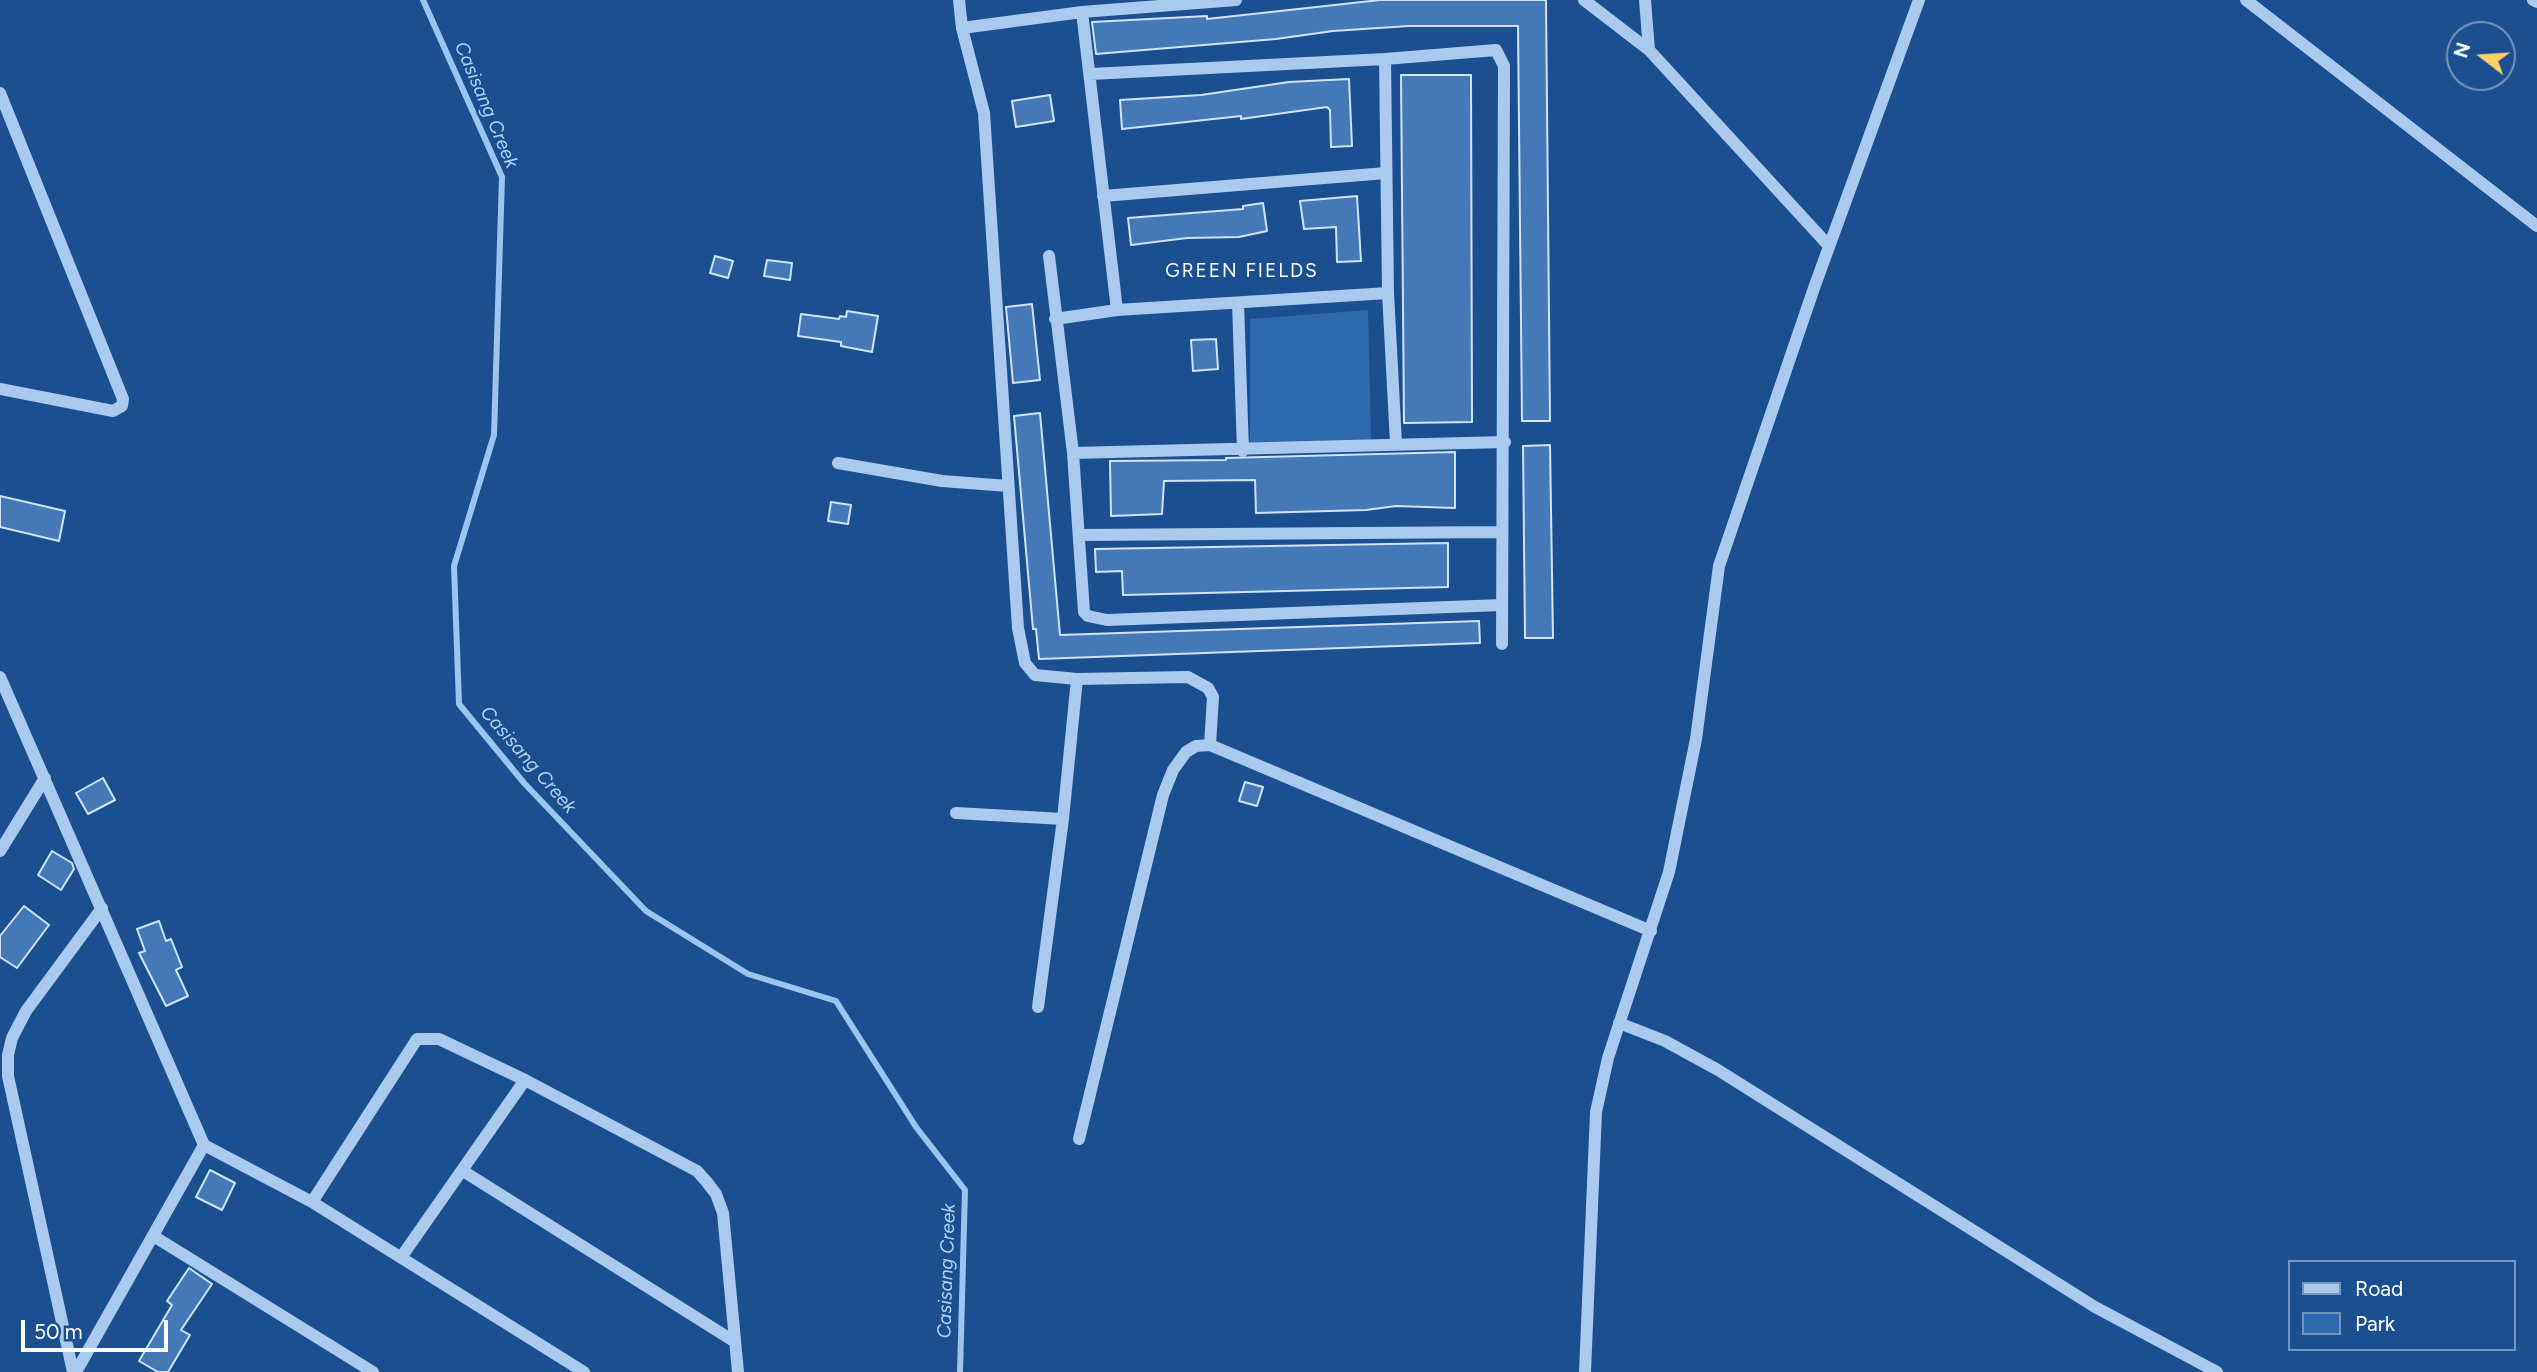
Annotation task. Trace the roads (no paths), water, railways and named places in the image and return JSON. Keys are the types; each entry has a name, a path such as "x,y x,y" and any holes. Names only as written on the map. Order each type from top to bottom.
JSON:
{"street":[{"path":"959,0 962,28 984,113 1018,628 1025,663 1035,675 1077,679 1174,675 1200,682 1213,697 1210,745"},
{"path":"962,28 1082,12 1236,0"},
{"path":"1584,0 1649,50 1829,246"},
{"path":"1645,0 1649,50"},
{"path":"1585,1372 1596,1112 1619,1023 1669,872 1696,739 1719,566 1829,246 1919,0"},
{"path":"2246,0 2537,226"},
{"path":"1082,12 1117,310"},
{"path":"1091,74 1385,59 1496,50 1504,66 1505,442 1501,532 1502,644"},
{"path":"1385,59 1388,293 1396,443"},
{"path":"0,93 123,399 122,406 113,411 0,389"},
{"path":"1103,196 1386,173"},
{"path":"1049,256 1073,453 1084,612 1095,620 1502,605"},
{"path":"1055,319 1117,310 1388,293"},
{"path":"1238,303 1243,451"},
{"path":"1073,453 1243,451 1396,443 1505,442"},
{"path":"838,463 942,481 1008,485"},
{"path":"1079,535 1501,532"},
{"path":"0,677 204,1145 312,1202 584,1372"},
{"path":"1038,1007 1063,819 1077,679"},
{"path":"1079,1139 1163,795 1173,771 1186,752 1196,746 1210,745 1651,931"},
{"path":"0,851 45,778"},
{"path":"956,813 1063,819"},
{"path":"74,1372 8,1076 8,1055 12,1038 26,1011 102,908"},
{"path":"1619,1023 1665,1041 1718,1070 2095,1307 2217,1372"},
{"path":"312,1202 417,1039 439,1039 525,1080 697,1171 706,1181 716,1194 723,1213 732,1340 737,1372"},
{"path":"402,1256 525,1080"},
{"path":"74,1372 155,1237 204,1145"},
{"path":"463,1171 732,1340"},
{"path":"155,1237 373,1372"}],"waterway":[{"name":"Casisang Creek","path":"423,0 502,177 494,435 454,566 459,704 524,783 646,911 748,974 836,1001 916,1127 965,1190 960,1372"}],"district":[{"name":"GREEN FIELDS","path":"1242,271"}]}
